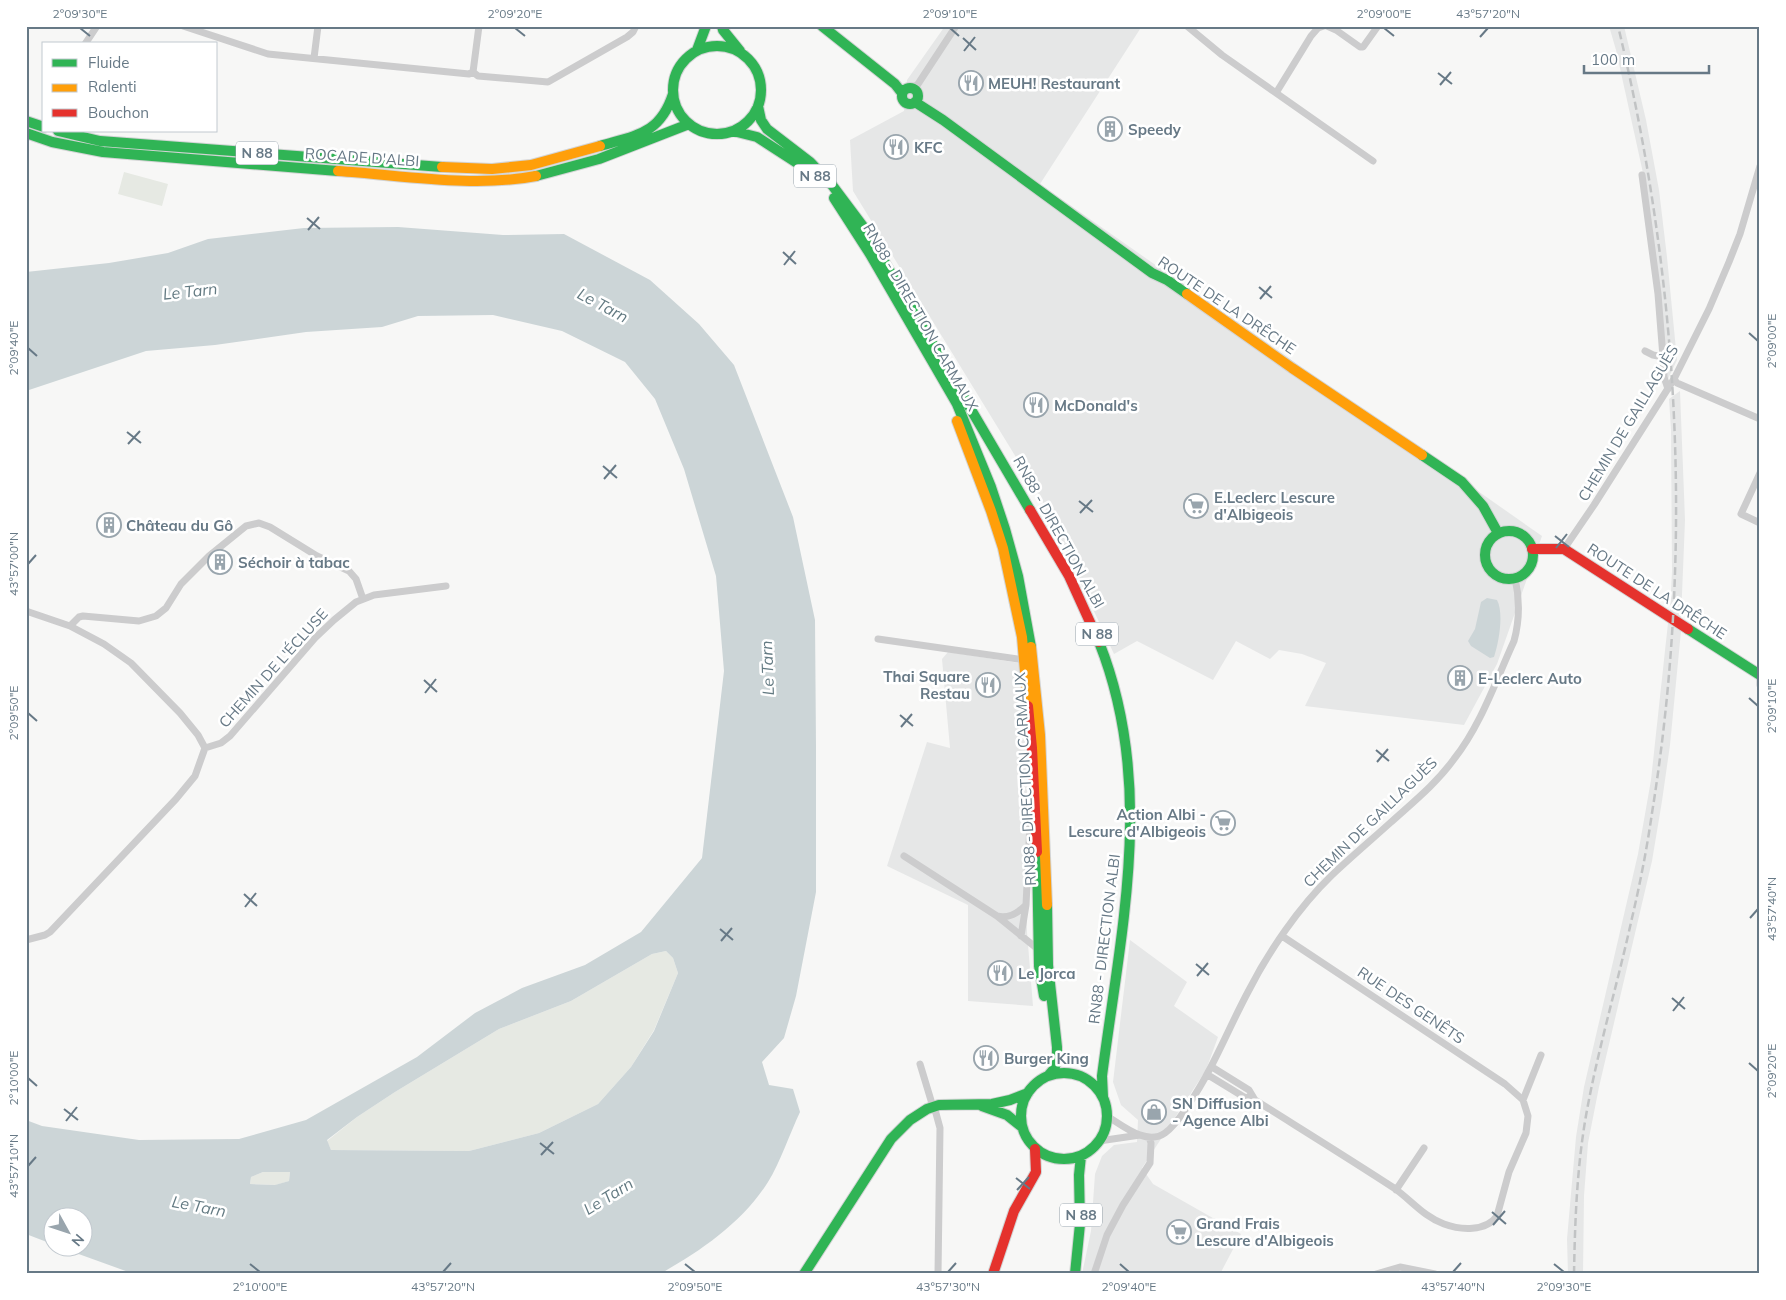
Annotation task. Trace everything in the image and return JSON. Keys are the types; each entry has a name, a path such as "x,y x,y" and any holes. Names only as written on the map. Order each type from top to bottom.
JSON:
{"main road":[{"path":"697,50 706,26"},
{"path":"722,26 741,53"},
{"path":"822,26 894,84 902,93 905,103 910,104 916,101 918,92 913,88 906,88 902,93"},
{"path":"720,46 731,48 741,53 750,60 761,82 761,95 752,117 733,131 713,134 689,124 681,116 673,94 674,81 678,69 686,58 697,50 708,47 720,46"},
{"name":"ROCADE D'ALBI","path":"62,132 100,141 446,167 492,168 531,165 638,135 662,121 668,111 673,94"},
{"name":"ROUTE DE LA DRÊCHE","path":"916,101 1152,273 1167,280 1292,368 1462,482 1484,506 1494,522 1498,533"},
{"name":"RN88 - DIRECTION ALBI","path":"758,106 761,120 767,129 810,162 832,185 866,229 1074,584 1096,631 1123,725 1129,768 1131,824 1129,871 1102,1076 1103,1098"},
{"path":"26,121 42,126"},
{"name":"ROCADE D'ALBI","path":"26,133 61,144 103,152 471,181 495,181 541,174 609,155 650,140 669,130 689,124"},
{"name":"RN88 - DIRECTION CARMAUX","path":"733,131 757,137 784,152 816,177 830,192 870,254 942,376 964,420 991,487 1018,576 1035,676 1040,736 1048,914 1048,965 1057,1061 1054,1069 1048,1076"},
{"path":"942,376 991,511 1002,548 1022,637 1033,778 1039,966 1044,999 1055,1037"},
{"path":"1507,531 1517,532 1525,537 1532,549 1533,558 1530,567 1524,574 1515,578 1506,579 1498,576 1490,571 1486,562 1485,553 1488,543 1498,533 1507,531"},
{"name":"ROUTE DE LA DRÊCHE","path":"1532,549 1564,549 1760,675"},
{"path":"1064,1073 1080,1076 1094,1084 1103,1098 1107,1116 1105,1129 1099,1141 1091,1150 1081,1156 1065,1160 1049,1157 1035,1149 1027,1139 1022,1127 1021,1109 1028,1093 1037,1083 1048,1076 1064,1073"},
{"path":"979,1105 1008,1102 1028,1093"},
{"path":"804,1274 891,1139 906,1122 922,1111 933,1107 963,1103 979,1105 1007,1115 1022,1127"},
{"path":"993,1274 1014,1211 1036,1172 1035,1149"},
{"name":"N 88","path":"1075,1274 1080,1232 1081,1204 1078,1168 1081,1156"}],"street":[{"path":"86,42 96,26"},
{"path":"184,26 268,54 469,74 474,72"},
{"path":"314,58 318,26"},
{"path":"474,72 479,26"},
{"path":"474,72 478,76 548,82 627,37 636,26"},
{"path":"913,88 918,84 956,26"},
{"path":"1187,26 1222,54 1373,161"},
{"path":"1276,93 1311,36 1318,28 1325,26 1336,30 1360,47 1363,47 1378,26"},
{"name":"CHEMIN DE GAILLAGUÈS","path":"1564,549 1674,379 1709,309 1729,262 1740,234 1760,166"},
{"path":"1642,175 1658,294 1664,377 1668,389"},
{"path":"1645,352 1663,357"},
{"path":"1674,379 1677,383 1760,419"},
{"path":"1760,473 1741,514 1760,523"},
{"path":"70,626 79,617 83,616 129,621 144,620 156,616 166,608 181,584 209,556 246,526 259,522 318,556 350,571 356,579 363,598"},
{"name":"CHEMIN DE GAILLAGUÈS","path":"1149,1138 1164,1134 1176,1123 1208,1075 1249,989 1282,936 1312,897 1329,878 1427,790 1459,752 1473,729 1514,641 1520,606 1515,578"},
{"name":"CHEMIN DE L'ÉCLUSE","path":"205,748 221,744 230,736 315,638 345,610 363,598 387,593 446,586"},
{"path":"26,611 70,626 104,644 131,663 180,713 198,735 205,748 198,769 191,782 50,932 26,940"},
{"path":"878,638 1025,660"},
{"path":"1760,680 1760,685"},
{"path":"1021,936 1026,905 1033,778"},
{"path":"904,856 996,916 1039,950"},
{"path":"996,916 1003,918 1018,912 1026,905"},
{"name":"RUE DES GENÊTS","path":"1282,936 1505,1084 1523,1100"},
{"path":"1208,1075 1244,1097 1255,1100 1396,1190 1429,1216 1446,1225 1474,1228 1487,1225 1497,1216 1509,1172 1526,1133 1528,1116 1523,1100 1541,1055"},
{"path":"920,1064 940,1128 938,1274"},
{"path":"1212,1067 1249,1090 1255,1100"},
{"path":"1094,1274 1107,1235 1123,1205 1150,1163 1151,1143 1149,1138 1140,1135 1107,1116"},
{"path":"1099,1141 1140,1135"},
{"path":"1396,1190 1424,1148"},
{"path":"1376,1274 1400,1267 1435,1274"}],"shaded area":[{"path":"945,26 1142,26 1040,184 1542,536 1497,664 1464,725 1305,706 1326,663 1302,654 1279,650 1270,659 1236,641 1213,680 1137,641 1114,654 1041,498 853,191 850,140 904,111 907,80"},
{"path":"1609,26 1624,26 1646,120 1659,190 1677,360 1667,381 1643,173"},
{"path":"124,172 168,184 162,206 118,194"},
{"path":"1680,391 1685,520 1681,619 1670,611 1672,571 1669,399"},
{"path":"1668,623 1681,631 1670,745 1662,801 1652,861 1599,1087 1588,1143 1584,1196 1583,1274 1568,1274 1567,1239 1576,1137 1584,1087 1638,854 1651,780"},
{"path":"948,652 1019,663 1027,766 1027,932 1033,1006 968,1001 968,905 887,866 927,742 950,748 942,659"},
{"name":"SN Diffusion - Agence Albi","path":"1130,940 1187,982 1174,1006 1218,1037 1206,1070 1142,1168 1153,1184 1241,1234 1220,1274 1082,1274 1091,1231 1095,1174 1102,1156 1114,1145 1137,1142 1138,1120 1121,1105 1113,1082"},
{"path":"666,951 673,958 678,973 654,1030 631,1067 598,1104 539,1133 469,1151 331,1150 327,1141 357,1117 499,1029 571,1001 652,954"},
{"path":"263,1172 290,1172 289,1181 276,1185 250,1184 251,1177"}],"water":[{"name":"Le Tarn","path":"398,227 503,235 564,234 650,280 699,324 734,365 793,517 815,620 816,892 796,996 784,1038 762,1062 769,1085 793,1089 800,1112 768,1182 746,1210 734,1223 706,1245 660,1274 134,1274 90,1258 92,1258 92,1208 42,1208 42,1240 26,1234 26,1120 42,1126 139,1140 239,1139 306,1120 417,1057 475,1013 522,988 585,965 641,932 702,858 724,671 716,576 684,469 655,399 625,362 562,331 493,315 418,316 382,327 306,332 215,345 146,351 26,391 26,272 109,263 168,253 208,239 304,228","holes":["666,951 673,958 678,973 654,1031 631,1067 598,1104 539,1133 469,1151 331,1150 327,1140 357,1117 499,1029 571,1001 652,954","263,1172 290,1172 289,1181 275,1185 250,1184 251,1177"]},
{"path":"1487,598 1497,600 1500,612 1498,644 1494,657 1490,658 1471,646 1468,641 1475,629 1481,602"}],"railway":[{"path":"1574,1274 1577,1192 1587,1110 1627,942 1648,839 1665,715 1673,616 1676,517 1674,418 1667,319 1655,221 1639,123 1618,26"}],"traffic: fast":[{"path":"697,50 706,26"},
{"path":"722,26 723,30 740,51"},
{"path":"822,26 895,84 902,93"},
{"path":"717,46 734,49 748,59 758,73 761,90 758,107 748,121 734,131 717,134 700,131 686,121 676,107 673,90 676,73 686,59 700,49 717,46"},
{"path":"907,88 913,88 918,93 918,96 916,102 907,104 902,99 902,93 907,88"},
{"path":"600,146 646,131 661,117 668,107 673,94"},
{"path":"915,102 943,120 1152,273 1167,280 1187,294"},
{"path":"758,106 761,120 767,129 810,162 832,185 865,229 1030,510"},
{"path":"26,121 42,126"},
{"path":"536,176 599,159 689,124"},
{"path":"733,131 757,137 808,170"},
{"path":"62,132 100,141 442,167"},
{"path":"26,133 52,142 103,152 338,171"},
{"path":"834,198 870,254 957,404 991,487 1005,529 1018,576 1031,647"},
{"path":"1422,455 1462,482 1483,506 1498,533"},
{"path":"1504,531 1514,531 1526,538 1533,550 1533,555 1533,560 1526,572 1514,579 1504,579 1496,575 1489,568 1485,560 1485,550 1489,542 1496,535 1504,531"},
{"path":"1688,629 1760,675"},
{"path":"1099,642 1116,696 1126,749 1130,803 1129,858 1118,966 1102,1076 1103,1097"},
{"path":"1037,852 1039,966 1044,996"},
{"path":"1047,905 1048,965 1057,1047 1057,1061 1054,1069 1048,1076"},
{"path":"1064,1073 1080,1076 1088,1080 1100,1092 1104,1100 1107,1116 1104,1132 1100,1140 1088,1152 1080,1156 1064,1159 1048,1156 1040,1152 1028,1140 1024,1132 1021,1116 1024,1100 1028,1092 1040,1080 1048,1076 1064,1073"},
{"path":"804,1274 891,1139 910,1120 927,1109 939,1105 992,1104 1028,1093"},
{"path":"982,1106 1007,1115 1022,1127"},
{"path":"1075,1274 1080,1224 1079,1175 1081,1156"}],"traffic: slow":[{"path":"442,167 492,169 531,165 600,146"},
{"path":"338,171 463,181 488,181 536,176"},
{"path":"1187,294 1292,368 1422,455"},
{"path":"957,421 1003,548 1022,637 1028,706"},
{"path":"1031,647 1040,735 1047,905"}],"traffic: jam":[{"path":"1030,510 1069,576 1099,642"},
{"path":"1532,549 1564,549 1688,629"},
{"path":"1028,706 1037,852"},
{"path":"993,1274 1014,1211 1036,1172 1035,1149"}],"place":[{"name":"MEUH! Restaurant","path":"971,83"},
{"name":"Speedy","path":"1110,129"},
{"name":"KFC","path":"896,147"},
{"name":"McDonald's","path":"1036,405"},
{"name":"E.Leclerc Lescure d'Albigeois","path":"1196,506"},
{"name":"Château du Gô","path":"109,525"},
{"name":"Séchoir à tabac","path":"220,562"},
{"name":"E-Leclerc Auto","path":"1460,678"},
{"name":"Thai Square Restau","path":"988,685"},
{"name":"Action Albi - Lescure d'Albigeois","path":"1223,823"},
{"name":"Le Jorca","path":"1000,973"},
{"name":"Burger King","path":"986,1058"},
{"name":"SN Diffusion - Agence Albi","path":"1154,1112"},
{"name":"Grand Frais Lescure d'Albigeois","path":"1179,1232"}]}
